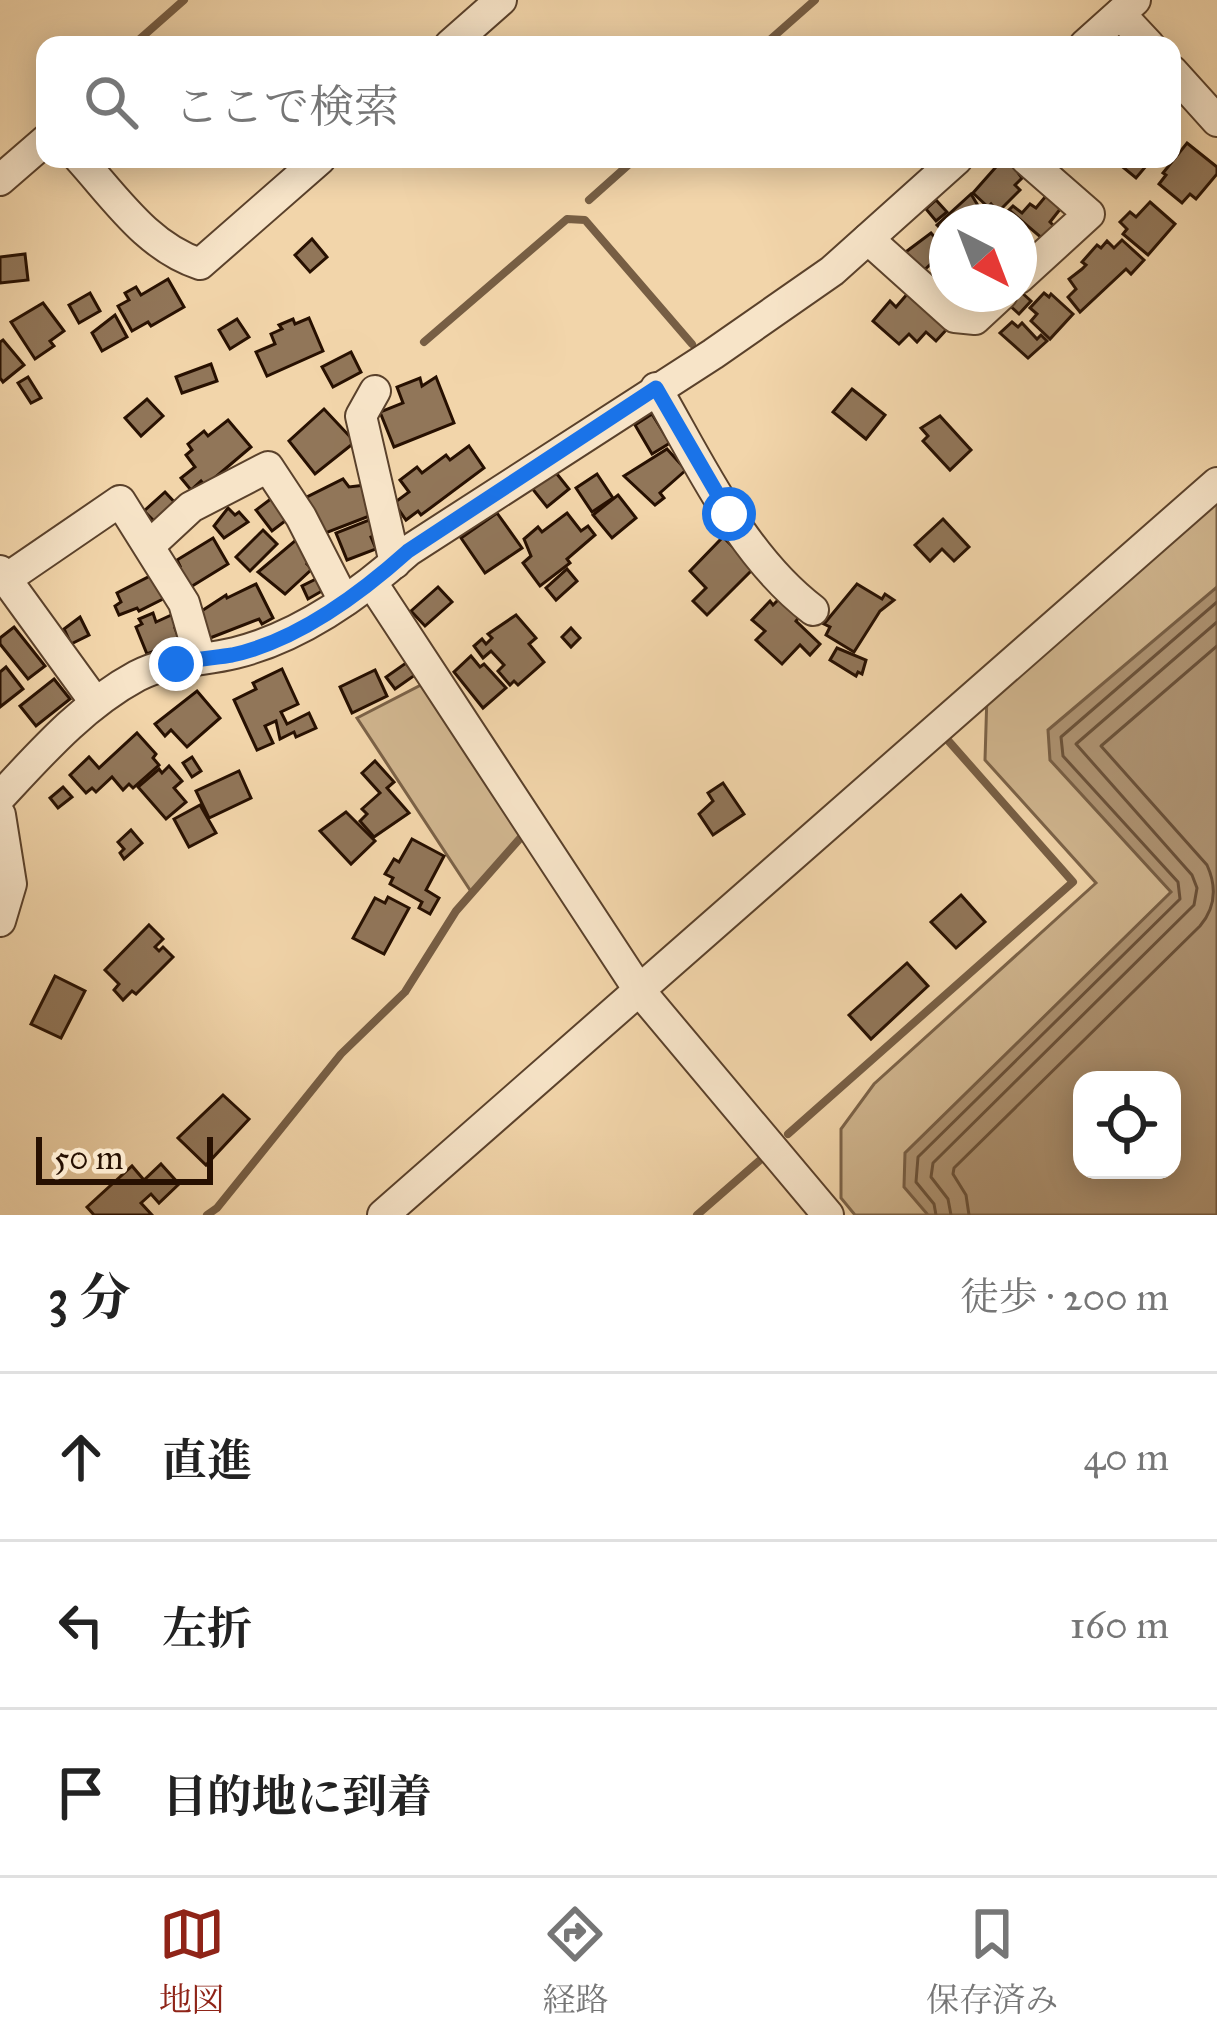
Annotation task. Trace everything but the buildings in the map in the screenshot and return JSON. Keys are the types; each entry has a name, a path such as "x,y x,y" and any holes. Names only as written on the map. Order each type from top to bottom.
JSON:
{"street":[{"path":"460,36 501,0"},
{"path":"1095,36 1128,7 1144,36"},
{"path":"1181,81 1217,121"},
{"path":"0,180 36,149"},
{"path":"88,168 174,256 200,265 310,168"},
{"path":"0,797 95,702 141,674 260,646 344,601 815,283 947,168"},
{"path":"1036,168 1089,214 1037,262"},
{"path":"868,239 929,294"},
{"path":"949,312 975,319 983,312"},
{"path":"656,388 729,514 776,574 813,610"},
{"path":"375,391 361,416 383,573 639,990 828,1215"},
{"path":"149,546 191,507 268,466 344,601"},
{"path":"382,1215 1217,482"},
{"path":"95,702 3,575 120,501 184,603 200,658"},
{"path":"0,815 11,884 0,922"}],"shaded area":[{"path":"1217,492 1217,1215 855,1215 841,1198 841,1129 874,1084 1096,883 985,760 987,694"},
{"path":"423,684 523,835 472,893 357,718"}],"water":[{"path":"1217,587 1217,1215 928,1215 904,1187 905,1153 1171,892 1050,760 1048,730"}],"waterway":[{"path":"143,36 184,0"},
{"path":"774,36 815,0"},
{"path":"589,200 625,168"},
{"path":"424,342 567,219 585,220 692,344"},
{"path":"788,1134 1073,882 945,737 940,742"},
{"path":"207,1215 341,1054 405,992 456,911 523,835"},
{"path":"697,1215 759,1161"}],"route":[{"path":"176,664 260,646 319,616 372,583 408,551 656,388 729,514"}]}
